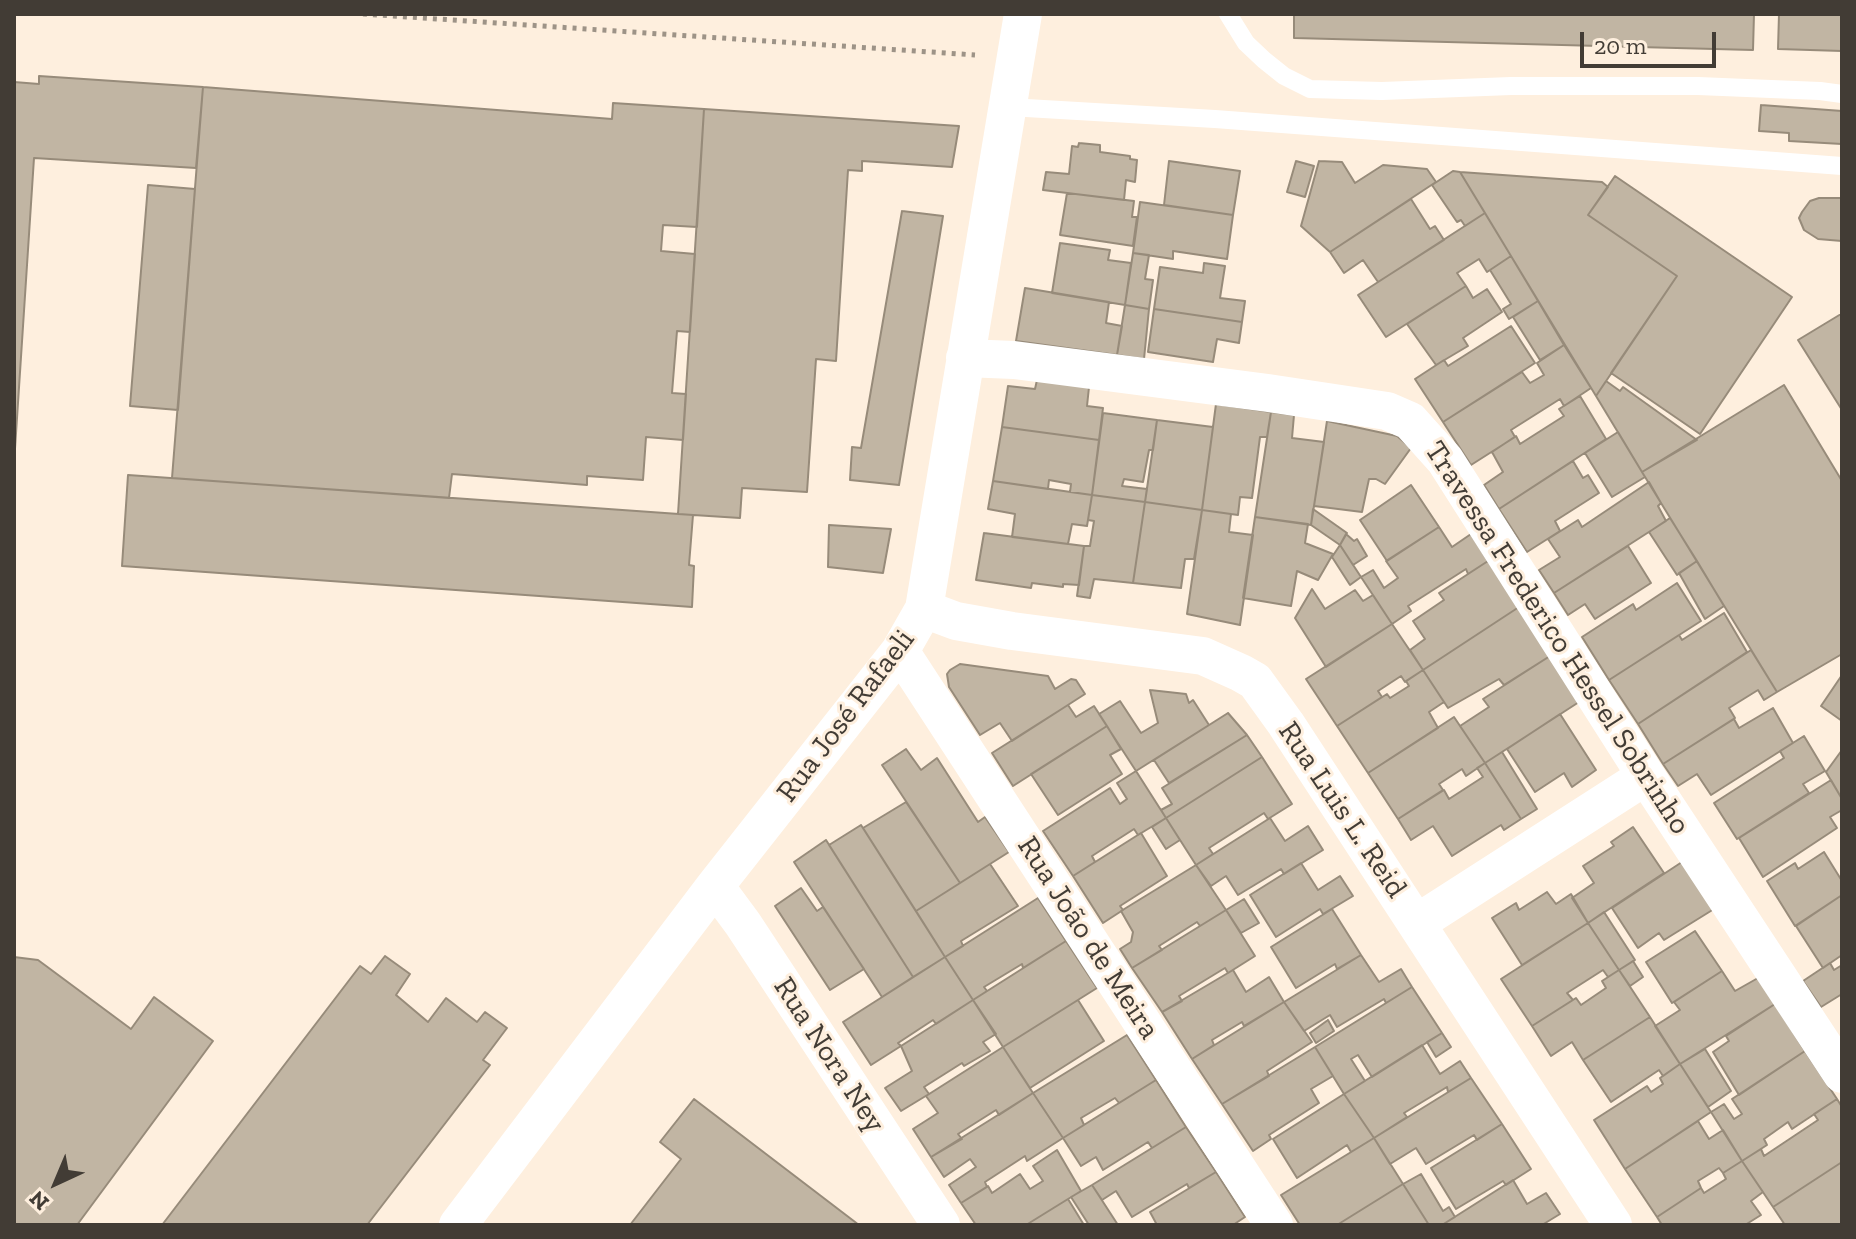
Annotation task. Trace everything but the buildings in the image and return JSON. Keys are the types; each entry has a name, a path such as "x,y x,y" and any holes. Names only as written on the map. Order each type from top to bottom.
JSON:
{"street":[{"name":"Rua José Rafaeli","path":"458,1225 715,886 900,651 924,609 1023,14"},
{"name":"Travessa Frederico Hessel Sobrinho","path":"965,358 1014,360 1268,393 1387,411 1410,421 1445,460 1646,776 1842,1074"},
{"name":"Rua Luis L. Reid","path":"924,609 956,621 1012,631 1203,656 1255,681 1613,1225"},
{"name":"Rua João de Meira","path":"900,651 1274,1225"},
{"path":"1417,923 1646,776"},
{"name":"Rua Nora Ney","path":"715,886 941,1225"}],"lane":[{"path":"1228,14 1246,43 1264,60 1284,76 1310,89 1382,91 1511,86 1698,86 1842,94"},
{"path":"1009,107 1215,119 1842,166"}],"path":[{"path":"363,14 910,49 1016,59"}]}
